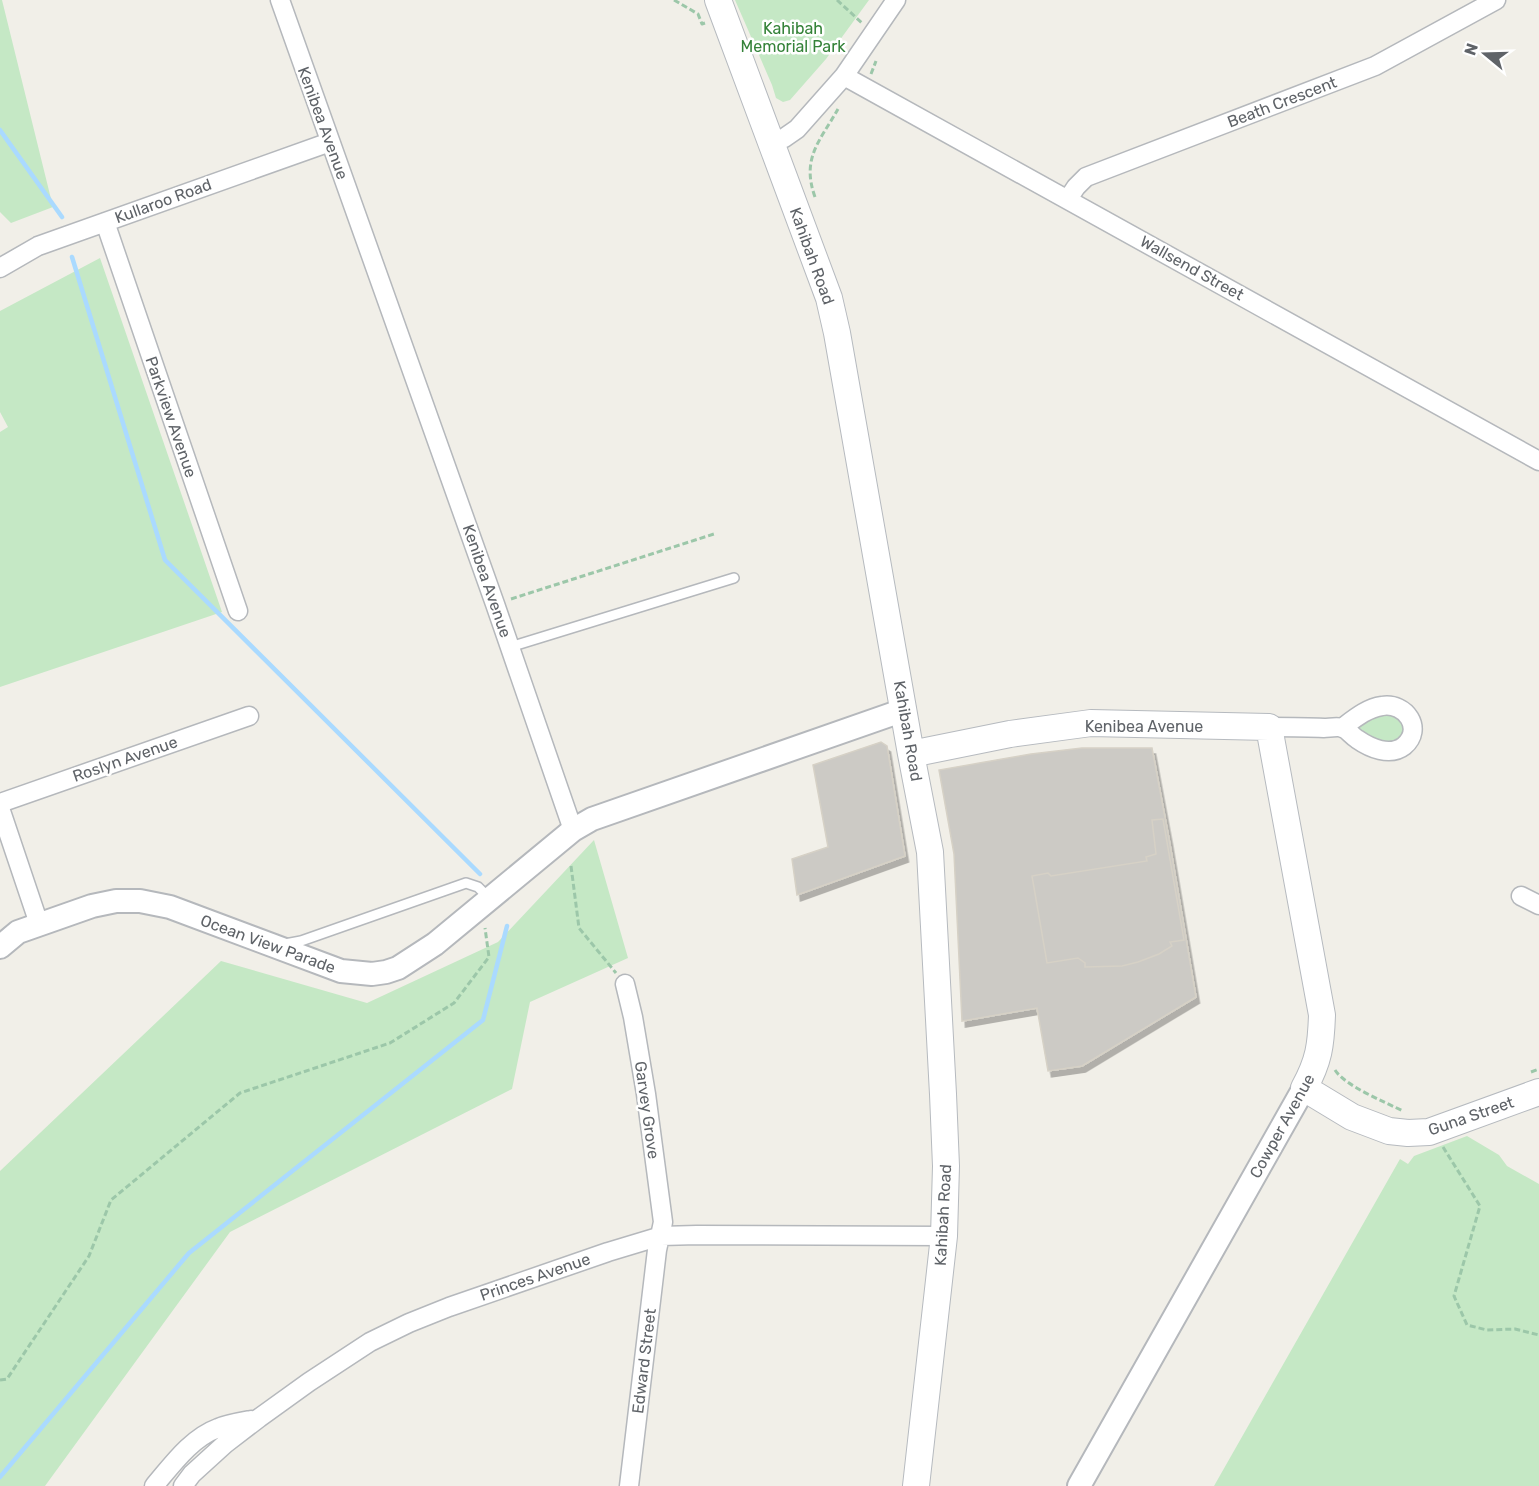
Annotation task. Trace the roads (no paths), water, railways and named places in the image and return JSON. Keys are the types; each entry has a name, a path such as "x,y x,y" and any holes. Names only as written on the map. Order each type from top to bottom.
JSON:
{"main road":[{"name":"Kahibah Road","path":"712,11 771,143 829,298 930,852 943,1094 946,1198 944,1236 916,1486"},
{"name":"Kenibea Avenue","path":"911,754 1010,734 1091,723 1269,727"},
{"name":"Cowper Avenue","path":"1269,727 1322,1014 1318,1057 1304,1088"},
{"name":"Guna Street","path":"1304,1088 1352,1117 1389,1131 1408,1133 1429,1132 1533,1083"}],"street":[{"name":"Kenibea Avenue","path":"280,0 573,830"},
{"path":"771,143 784,138 796,129 844,76 896,0"},
{"name":"Beath Crescent","path":"1068,199 1086,177 1375,66 1496,0"},
{"name":"Wallsend Street","path":"844,76 1539,461"},
{"name":"Kullaroo Road","path":"0,268 38,246 330,142"},
{"name":"Parkview Avenue","path":"105,222 238,611"},
{"path":"573,830 610,812 904,710"},
{"name":"Roslyn Avenue","path":"0,803 249,716"},
{"name":"Kenibea Avenue","path":"1269,727 1342,728"},
{"path":"0,808 39,924"},
{"name":"Ocean View Parade","path":"0,947 18,932 39,924 108,902 140,901 170,908 341,971 372,974 386,972 398,968 435,944 573,830"},
{"path":"1521,896 1539,905"},
{"name":"Garvey Grove","path":"625,984 646,1094 663,1222 661,1236"},
{"name":"Cowper Avenue","path":"1079,1486 1304,1088"},
{"name":"Princes Avenue","path":"183,1486 192,1474 225,1444 309,1382 370,1342 449,1307 597,1256 661,1236 944,1236"},
{"name":"Edward Street","path":"629,1486 657,1250 661,1236"},
{"path":"154,1486 180,1456 202,1437 219,1427 259,1418"}],"lane":[{"path":"510,647 734,578"},
{"path":"274,946 300,941 466,883 478,887 486,903"}],"waterway":[{"path":"0,130 62,217"},
{"path":"72,257 165,560 480,874"},
{"path":"0,1477 189,1253 483,1020 507,926"}],"park label":[{"name":"Kahibah Memorial Park","path":"793,37"}]}
